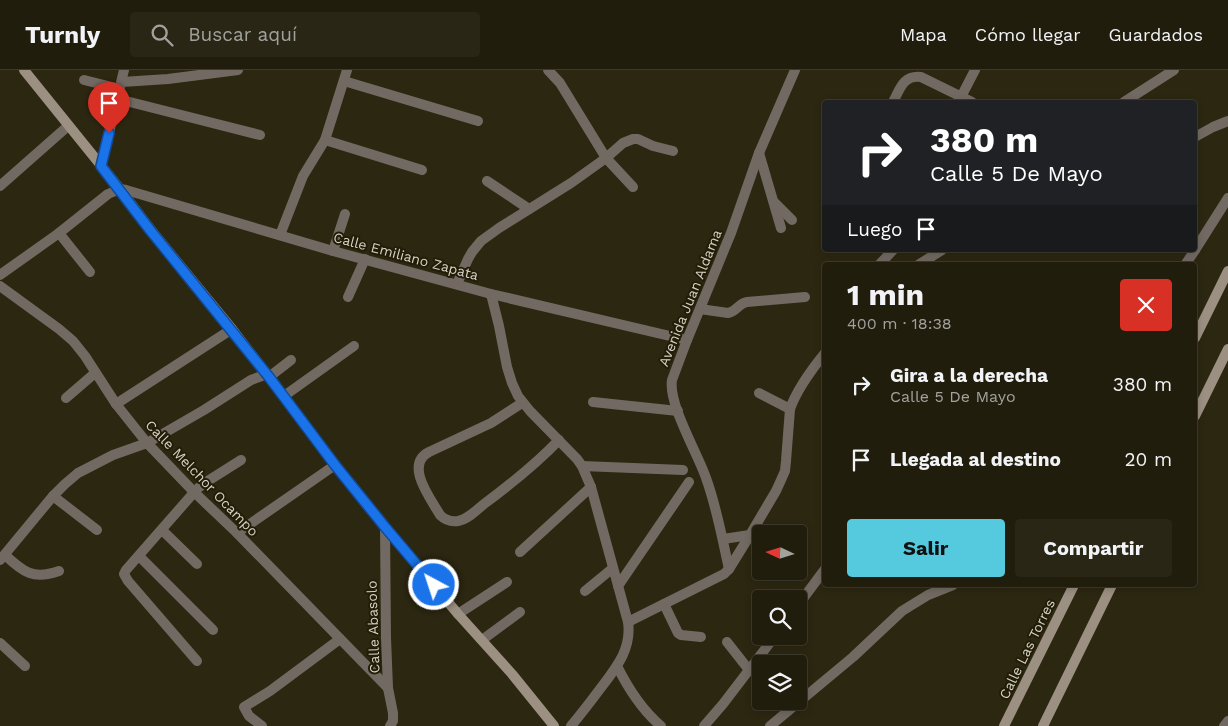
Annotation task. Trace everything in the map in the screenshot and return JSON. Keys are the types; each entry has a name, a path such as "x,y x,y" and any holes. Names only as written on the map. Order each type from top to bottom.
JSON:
{"street":[{"path":"24,70 120,189 150,230 268,375 335,465 385,527 458,614 512,674 554,726"},
{"path":"101,166 124,70"},
{"path":"120,90 168,79 238,70"},
{"path":"280,235 303,176 325,140 348,70"},
{"path":"548,70 560,83 606,158 633,187"},
{"name":"Avenida Juan Aldama","path":"729,569 719,519 706,477 673,398 671,385 687,340 731,233 759,153 795,70"},
{"path":"961,97 975,70"},
{"path":"1127,100 1174,70"},
{"path":"894,100 903,83 907,79 916,76 968,100"},
{"path":"84,80 260,134"},
{"path":"344,81 478,121"},
{"path":"1197,136 1228,121"},
{"path":"0,186 68,126"},
{"path":"457,284 468,259 481,241 571,183 606,158 623,143 638,139 653,146 673,151"},
{"path":"325,140 422,170"},
{"path":"759,153 781,228"},
{"path":"486,181 529,209"},
{"path":"0,275 108,194 120,189"},
{"name":"Calle Emiliano Zapata","path":"120,189 490,294 687,340"},
{"path":"1197,247 1228,198"},
{"path":"774,202 792,220"},
{"path":"333,251 345,214"},
{"path":"59,232 90,272"},
{"path":"882,262 891,252"},
{"path":"923,262 939,252"},
{"path":"348,296 365,259"},
{"path":"1197,334 1228,271"},
{"name":"Calle Melchor Ocampo","path":"0,286 73,341 116,404 146,443 388,688"},
{"path":"490,294 515,390 522,403 582,466 591,488 628,622 627,645 617,666 571,726"},
{"path":"700,309 728,313 747,302 805,298"},
{"path":"116,404 232,330"},
{"path":"284,396 354,346"},
{"path":"1197,412 1228,349"},
{"path":"628,622 724,574 729,569 776,491 784,471 790,409 803,384 822,357"},
{"path":"58,571 48,575 32,575 3,558 65,484 78,473 113,455 146,443 204,410 251,380 268,375 291,360"},
{"path":"66,398 95,373"},
{"path":"759,393 790,409"},
{"path":"593,402 678,411"},
{"path":"522,403 491,423 424,454 421,458 418,468 422,484 440,515 453,521 465,518 537,463 559,440"},
{"path":"197,661 124,574 194,492 203,484 241,460"},
{"path":"237,533 335,465"},
{"path":"582,466 683,470"},
{"path":"618,586 689,482"},
{"path":"520,552 591,488"},
{"path":"54,496 97,530"},
{"name":"Calle Abasolo","path":"385,527 388,688 393,713 393,720 390,726"},
{"path":"162,530 197,564"},
{"path":"722,539 750,535"},
{"path":"139,556 213,630"},
{"path":"585,591 613,568"},
{"path":"807,594 822,574"},
{"path":"458,614 507,582"},
{"path":"770,726 853,657 902,611 928,595 948,587"},
{"name":"Calle Las Torres","path":"1004,726 1073,587"},
{"path":"1043,726 1111,587"},
{"path":"664,604 680,635 701,637"},
{"path":"482,640 520,612"},
{"path":"262,726 249,716 244,708 340,639"},
{"path":"728,642 749,670"},
{"path":"0,643 26,666"},
{"path":"704,726 768,645"},
{"path":"617,666 640,703 661,726"},
{"path":"1224,726 1228,720"}],"route":[{"path":"109,133 101,166 150,230 269,377 335,465 434,585"}]}
